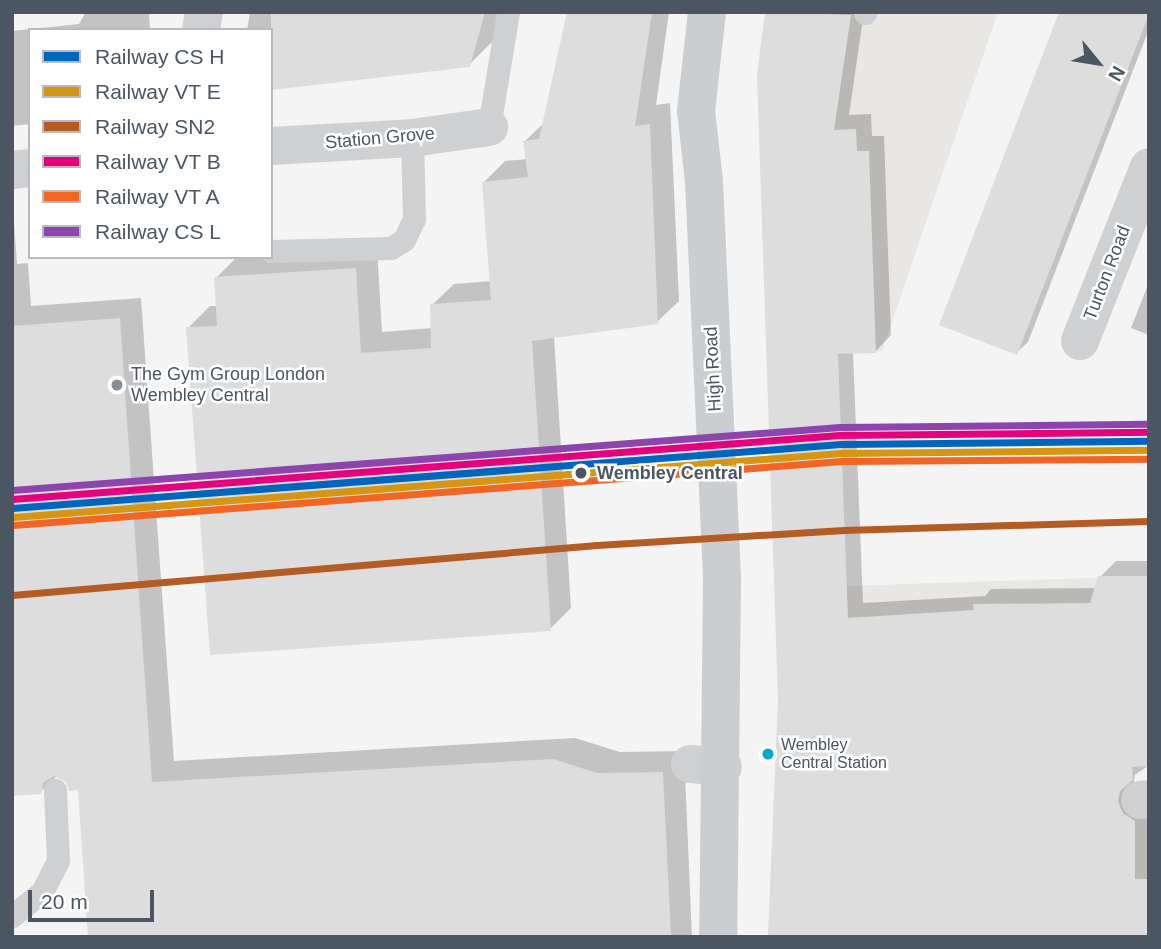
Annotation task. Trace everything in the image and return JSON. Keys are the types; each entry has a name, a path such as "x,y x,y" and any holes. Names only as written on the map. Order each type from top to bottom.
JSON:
{"main road":[{"name":"High Road","path":"707,12 696,111 704,181 698,321 723,579 707,765 718,937"}],"street":[{"name":"Station Grove","path":"273,146 412,138 489,127"},
{"name":"Turton Road","path":"1080,341 1149,167"}],"lane":[{"path":"489,127 508,12"},
{"path":"273,251 391,248 404,240 414,219 412,138"},
{"path":"12,916 42,891 58,860 55,790"}],"shaded area":[{"path":"765,12 998,12 882,351 838,355 846,586 1149,576 1149,766 1132,767 1135,818 1149,819 1149,937 768,937 778,701"}],"building":[{"path":"271,12 485,12 470,67 273,90"},
{"path":"567,12 652,12 635,126 650,124 658,324 532,341 551,631 210,655 186,327 217,326 214,277 356,268 361,353 431,348 430,304 491,300 482,182 528,177 523,141 539,139"},
{"path":"765,12 851,15 834,130 856,129 857,151 869,151 876,353 838,354 848,618 974,610 973,604 1090,603 1098,576 1149,576 1149,766 1132,767 1133,780 1120,791 1118,802 1123,813 1135,821 1135,879 1149,879 1149,937 768,937 778,701 757,75"},
{"path":"1059,12 1149,14 1017,355 939,325"},
{"path":"120,318 152,782 553,759 597,773 663,772 671,937 88,937 78,790 69,791 66,782 54,776 43,783 41,794 12,796 12,326"}],"transit line":[{"path":"12,490 840,427 1149,424"},
{"path":"12,499 840,435 1149,432"},
{"path":"12,508 841,444 1149,441"},
{"path":"13,517 841,453 1149,450"},
{"path":"13,525 842,461 1149,459"}],"rail line":[{"name":"SN2","path":"12,595 597,545 844,530 1149,521"}],"place":[{"name":"The Gym Group London Wembley Central","path":"117,385"},
{"name":"Wembley Central","path":"581,473"},
{"name":"Wembley Central Station","path":"768,754"}]}
